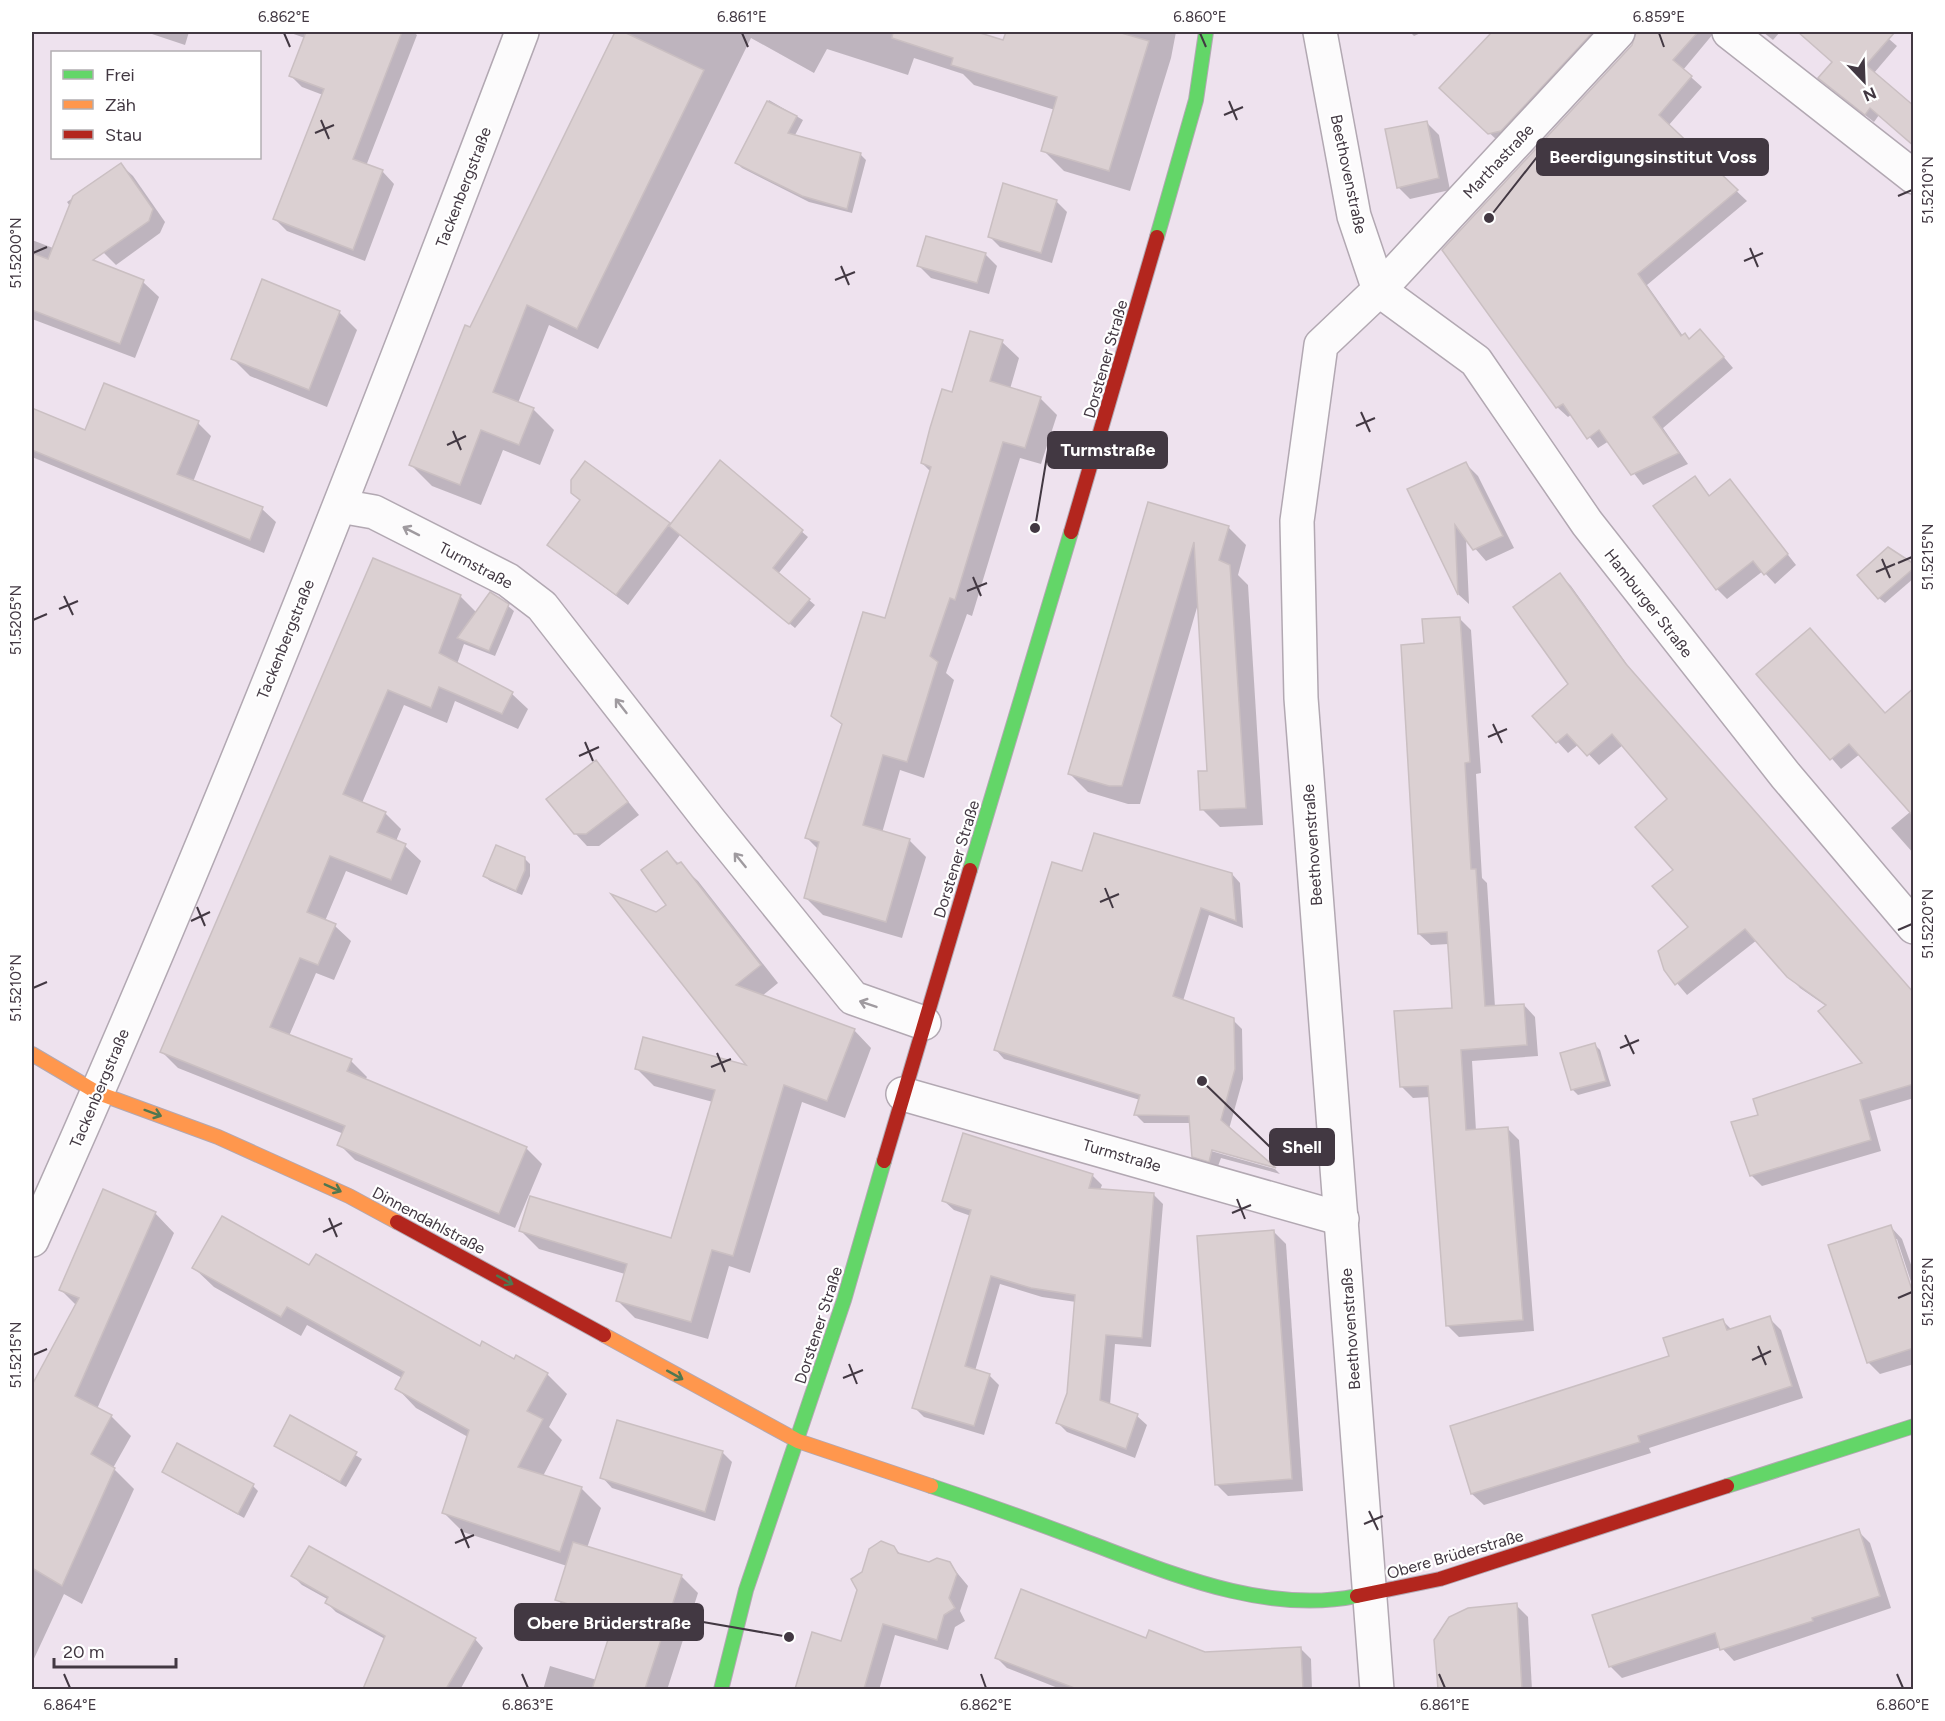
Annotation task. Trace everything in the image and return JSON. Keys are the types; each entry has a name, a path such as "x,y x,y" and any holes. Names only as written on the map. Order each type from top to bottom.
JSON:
{"street":[{"name":"Tackenbergstraße","path":"32,1240 98,1093 340,506 522,32"},
{"name":"Dorstener Straße","path":"721,1689 746,1590 844,1300 924,1023 1119,373 1196,100 1206,32"},
{"name":"Beethovenstraße","path":"1320,32 1354,216 1379,290 1321,345 1297,521 1301,698 1377,1689"},
{"name":"Marthastraße","path":"1379,290 1618,32"},
{"path":"1729,32 1914,177"},
{"name":"Hamburger Straße","path":"1379,290 1476,361 1587,524 1786,776 1914,927"},
{"name":"Turmstraße","path":"340,506 374,512 508,579 542,606 716,829 853,998 924,1023"},
{"name":"Dinnendahlstraße","path":"32,1054 98,1093 218,1137 349,1196 798,1441"},
{"name":"Turmstraße","path":"903,1094 1342,1219"},
{"name":"Obere Brüderstraße","path":"798,1441 1016,1515 1192,1581 1248,1593 1310,1601 1370,1594 1440,1579 1914,1426"}],"building":[{"path":"306,32 402,32 353,159 383,170 353,250 273,219 324,89 289,76"},
{"path":"615,32 624,32 704,70 577,329 527,305 493,392 534,408 519,445 481,430 460,485 409,465 465,325 470,327"},
{"path":"893,32 977,32 1003,40 1006,32 1118,32 1149,41 1109,171 1041,151 1057,97 951,65 953,58 892,38"},
{"path":"1492,32 1593,32 1501,131 1488,134 1439,88"},
{"path":"1636,32 1698,32 1673,60 1692,76 1659,115 1738,190 1638,274 1681,336 1685,333 1689,339 1700,329 1724,357 1653,417 1679,453 1631,475 1599,430 1587,439 1563,404 1556,408 1442,250 1632,45"},
{"path":"1798,32 1895,32 1866,65 1914,106 1914,146 1870,108 1865,115 1818,78 1832,62"},
{"path":"767,101 797,116 788,133 861,153 847,209 802,196 735,163"},
{"path":"1427,121 1439,178 1397,188 1385,129"},
{"path":"121,163 153,209 149,221 93,260 144,280 120,344 32,310 32,253 48,259 73,196"},
{"path":"1003,183 1057,200 1041,253 988,237"},
{"path":"926,236 986,253 977,283 917,266"},
{"path":"262,279 340,311 309,390 231,359"},
{"path":"970,331 1003,340 990,381 1041,397 1025,448 1003,442 955,600 950,598 930,656 938,662 907,762 883,755 863,825 910,839 886,922 804,898 819,842 805,838 842,724 831,716 863,612 885,618 931,467 921,463 930,428 942,389 952,392"},
{"path":"104,383 199,421 177,474 263,507 250,540 32,450 32,408 85,430"},
{"path":"720,460 803,530 773,568 810,599 789,624 669,526"},
{"path":"585,461 670,523 616,595 547,545 580,500 571,493 571,480"},
{"path":"1466,462 1503,536 1473,550 1455,525 1458,595 1407,489"},
{"path":"1695,476 1709,496 1730,479 1788,554 1764,575 1753,561 1716,590 1653,506"},
{"path":"1148,502 1229,526 1219,560 1230,565 1246,808 1200,810 1198,771 1207,771 1194,542 1122,786 1109,786 1068,774"},
{"path":"1888,547 1914,564 1914,568 1878,599 1857,575"},
{"path":"373,558 461,595 439,653 513,692 502,714 439,687 431,708 388,690 343,794 386,812 377,832 406,844 391,880 330,856 307,912 336,924 318,965 300,958 270,1027 352,1059 347,1071 527,1147 499,1214 337,1145 345,1126 160,1052"},
{"path":"1560,573 1626,664 1914,993 1914,1084 1860,1100 1871,1140 1750,1176 1731,1122 1758,1115 1753,1099 1862,1063 1818,1011 1826,1005 1787,977 1745,929 1675,985 1664,970 1658,951 1688,927 1652,886 1673,870 1635,827 1667,799 1612,734 1587,756 1567,734 1556,743 1532,716 1568,684 1513,607"},
{"path":"490,592 509,604 489,651 457,638"},
{"path":"1460,617 1470,762 1465,763 1471,869 1476,869 1485,1006 1524,1004 1527,1045 1461,1050 1466,1130 1508,1127 1523,1320 1446,1326 1428,1086 1400,1087 1394,1011 1452,1008 1447,932 1418,934 1401,645 1424,643 1422,619"},
{"path":"1810,628 1885,713 1914,688 1914,817 1849,744 1830,760 1756,674"},
{"path":"596,760 628,802 586,834 574,834 546,799"},
{"path":"1094,833 1232,873 1236,921 1201,908 1173,996 1234,1018 1235,1069 1221,1120 1276,1168 1212,1150 1209,1162 1192,1157 1189,1116 1134,1115 1140,1095 994,1050 1052,862 1082,871"},
{"path":"496,845 525,857 525,870 516,891 483,876"},
{"path":"667,851 677,864 681,862 761,965 736,985 855,1029 827,1101 784,1085 733,1256 712,1250 691,1322 616,1301 627,1264 519,1231 530,1196 671,1238 715,1090 635,1069 643,1037 746,1065 611,894 656,912 666,905 641,870"},
{"path":"1595,1043 1606,1081 1571,1090 1560,1053"},
{"path":"963,1133 1093,1174 1089,1188 1154,1193 1142,1338 1106,1335 1100,1400 1138,1414 1126,1449 1056,1423 1067,1393 1075,1295 1031,1288 991,1276 965,1366 990,1374 974,1426 912,1408 971,1210 942,1201"},
{"path":"103,1189 156,1212 75,1396 112,1415 91,1454 115,1468 62,1586 32,1568 32,1385 79,1298 59,1290"},
{"path":"222,1216 309,1265 316,1254 480,1346 482,1341 514,1359 516,1355 548,1373 527,1411 543,1419 518,1467 582,1487 560,1552 442,1513 469,1430 395,1389 404,1372 287,1307 281,1317 192,1268"},
{"path":"1891,1225 1914,1296 1914,1348 1867,1363 1828,1245"},
{"path":"1274,1230 1292,1479 1215,1485 1197,1236"},
{"path":"1770,1316 1792,1386 1638,1436 1640,1442 1471,1494 1450,1426 1669,1356 1663,1338 1723,1319 1727,1330"},
{"path":"290,1415 357,1452 340,1482 274,1446"},
{"path":"617,1420 723,1451 705,1512 600,1478"},
{"path":"177,1443 254,1484 238,1514 162,1472"},
{"path":"1859,1529 1880,1596 1812,1618 1813,1621 1720,1650 1715,1633 1609,1667 1592,1615"},
{"path":"881,1541 894,1546 898,1553 929,1562 937,1558 950,1562 957,1574 949,1598 955,1608 944,1615 937,1640 883,1624 864,1689 795,1689 812,1632 841,1641 857,1590 851,1579 862,1572 869,1549"},
{"path":"573,1542 682,1575 645,1689 592,1689 615,1618 555,1600"},
{"path":"309,1546 476,1638 446,1689 363,1689 385,1636 325,1603 328,1597 291,1576"},
{"path":"1021,1589 1146,1638 1149,1630 1205,1652 1301,1647 1303,1689 1077,1689 995,1658"},
{"path":"1517,1603 1522,1689 1438,1689 1434,1640 1449,1617 1468,1608"}],"traffic: fast":[{"path":"1157,237 1196,100 1206,32"},
{"path":"970,870 1071,532"},
{"path":"721,1690 746,1590 844,1300 884,1161"},
{"path":"1727,1486 1914,1426"},
{"path":"931,1486 1148,1565 1217,1587 1287,1600 1322,1600 1357,1596"}],"traffic: slow":[{"path":"32,1054 98,1093 218,1137 349,1196 397,1222"},
{"path":"604,1335 798,1441 931,1486"}],"traffic: jam":[{"path":"1071,532 1157,237"},
{"path":"884,1161 970,870"},
{"path":"397,1222 604,1335"},
{"path":"1357,1596 1440,1579 1727,1486"}],"place":[{"name":"Beerdigungsinstitut Voss","path":"1489,218"},
{"name":"Turmstraße","path":"1035,528"},
{"name":"Shell","path":"1202,1081"},
{"name":"Obere Brüderstraße","path":"789,1637"}]}
